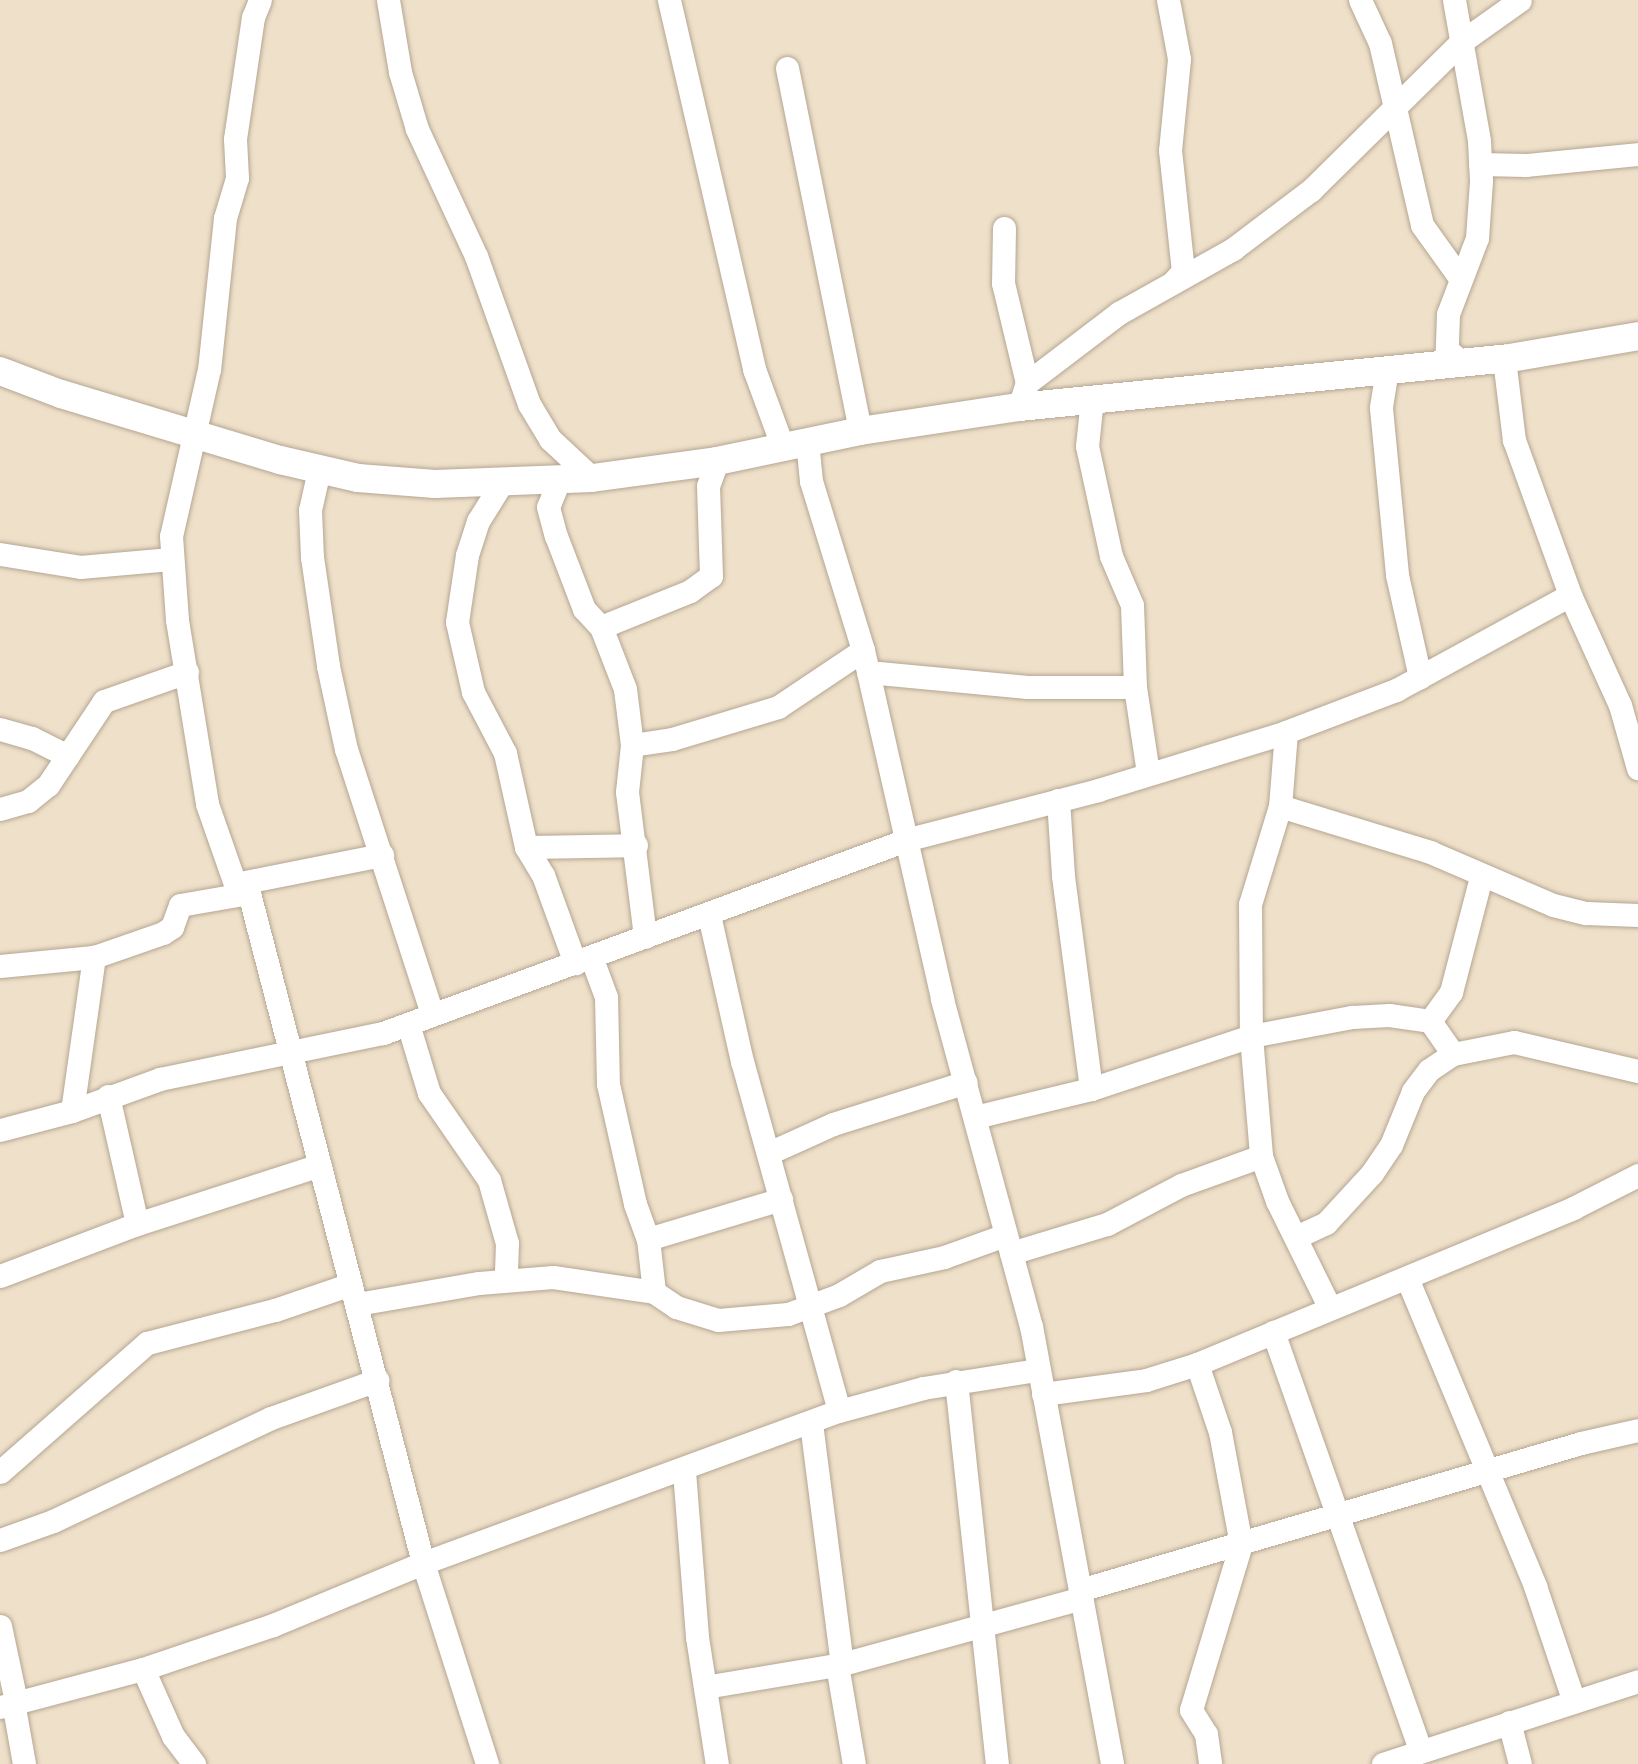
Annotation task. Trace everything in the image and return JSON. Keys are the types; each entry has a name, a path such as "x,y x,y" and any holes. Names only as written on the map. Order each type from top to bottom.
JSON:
{"main road":[{"path":"0,371 192,433 319,470 400,484 592,478 717,461 1023,395 1092,398 1504,359 1638,336"}],"street":[{"path":"260,0 253,17 234,139 237,178 226,218 217,318 171,536 170,559 207,804 242,889 320,1165 423,1563 487,1764"},
{"path":"388,0 400,72 417,129 476,256 529,404 550,439 592,478"},
{"path":"669,0 754,369 795,444 811,481 865,661 909,839 942,999 1031,1326 1037,1370 1112,1764"},
{"path":"1168,0 1179,59 1170,150 1183,271 1173,282"},
{"path":"1360,0 1380,43 1422,225 1460,278"},
{"path":"1454,0 1480,164 1477,238 1448,314 1447,350 1462,363"},
{"path":"1023,395 1119,313 1233,249 1311,190 1350,156 1395,103 1461,42 1520,0"},
{"path":"787,68 860,431"},
{"path":"1480,164 1526,165 1638,154"},
{"path":"1004,228 1007,307 1023,395"},
{"path":"1504,359 1514,439 1570,595 1612,684 1638,768"},
{"path":"1387,369 1381,408 1397,575 1420,677"},
{"path":"1092,398 1087,446 1111,556 1132,605 1135,687 1148,773"},
{"path":"601,627 690,591 710,576 708,486 717,461"},
{"path":"319,470 310,510 312,557 328,666 346,749 432,1013"},
{"path":"559,480 548,507 556,536 584,609 601,627 625,689 632,745 627,792 636,845 645,937"},
{"path":"503,481 478,521 467,555 457,622 473,692 505,753 526,847 543,875 584,961 606,997 607,1071 615,1120 648,1239 654,1292"},
{"path":"0,554 80,567 170,559"},
{"path":"0,1130 72,1111 160,1079 289,1055 408,1024 909,839 1058,800 1286,732 1420,677 1570,595"},
{"path":"632,745 672,739 778,707 865,661 1027,687 1135,687"},
{"path":"0,809 28,801 48,785 104,701 187,672"},
{"path":"0,729 32,738 68,756"},
{"path":"1286,732 1280,806 1250,904 1251,1036 1261,1156 1329,1306"},
{"path":"1058,800 1063,876 1091,1089"},
{"path":"1280,806 1384,835 1481,877 1586,913 1638,915"},
{"path":"526,847 636,845"},
{"path":"0,966 94,957 163,933 172,927 180,905 382,855"},
{"path":"1430,1021 1451,992 1481,877"},
{"path":"709,915 742,1060 771,1152 781,1199 839,1411"},
{"path":"72,1111 94,957"},
{"path":"975,1117 1091,1089 1251,1036 1367,1015 1430,1021 1453,1054"},
{"path":"408,1024 429,1093 489,1181 507,1243 506,1279"},
{"path":"1296,1237 1326,1223 1372,1173 1391,1145 1413,1091 1429,1070 1453,1054 1514,1042 1638,1071"},
{"path":"771,1152 833,1124 966,1082"},
{"path":"108,1096 137,1224"},
{"path":"0,1472 147,1343 275,1310 354,1294 506,1279 573,1278 654,1292 676,1307 718,1320 757,1319 811,1308 880,1270 1107,1224 1181,1185 1261,1156"},
{"path":"0,1276 137,1224 320,1165"},
{"path":"1043,1394 1146,1380 1197,1364 1329,1306 1407,1278 1638,1175"},
{"path":"648,1239 781,1199"},
{"path":"1407,1278 1488,1470 1573,1699"},
{"path":"1273,1332 1339,1513 1420,1750"},
{"path":"1197,1364 1220,1432 1241,1544 1191,1710 1206,1734 1210,1764"},
{"path":"10,1703 143,1669 273,1625 423,1563 684,1471 839,1411 956,1381 1037,1370"},
{"path":"0,1540 53,1521 271,1418 377,1380"},
{"path":"956,1381 980,1628 997,1764"},
{"path":"811,1423 854,1764"},
{"path":"705,1687 840,1664 980,1628 1339,1513 1638,1430"},
{"path":"684,1471 705,1687 717,1764"},
{"path":"0,1626 10,1703 24,1764"},
{"path":"143,1669 173,1736 194,1764"},
{"path":"1383,1764 1573,1699 1638,1681"},
{"path":"1509,1722 1520,1764"}]}
